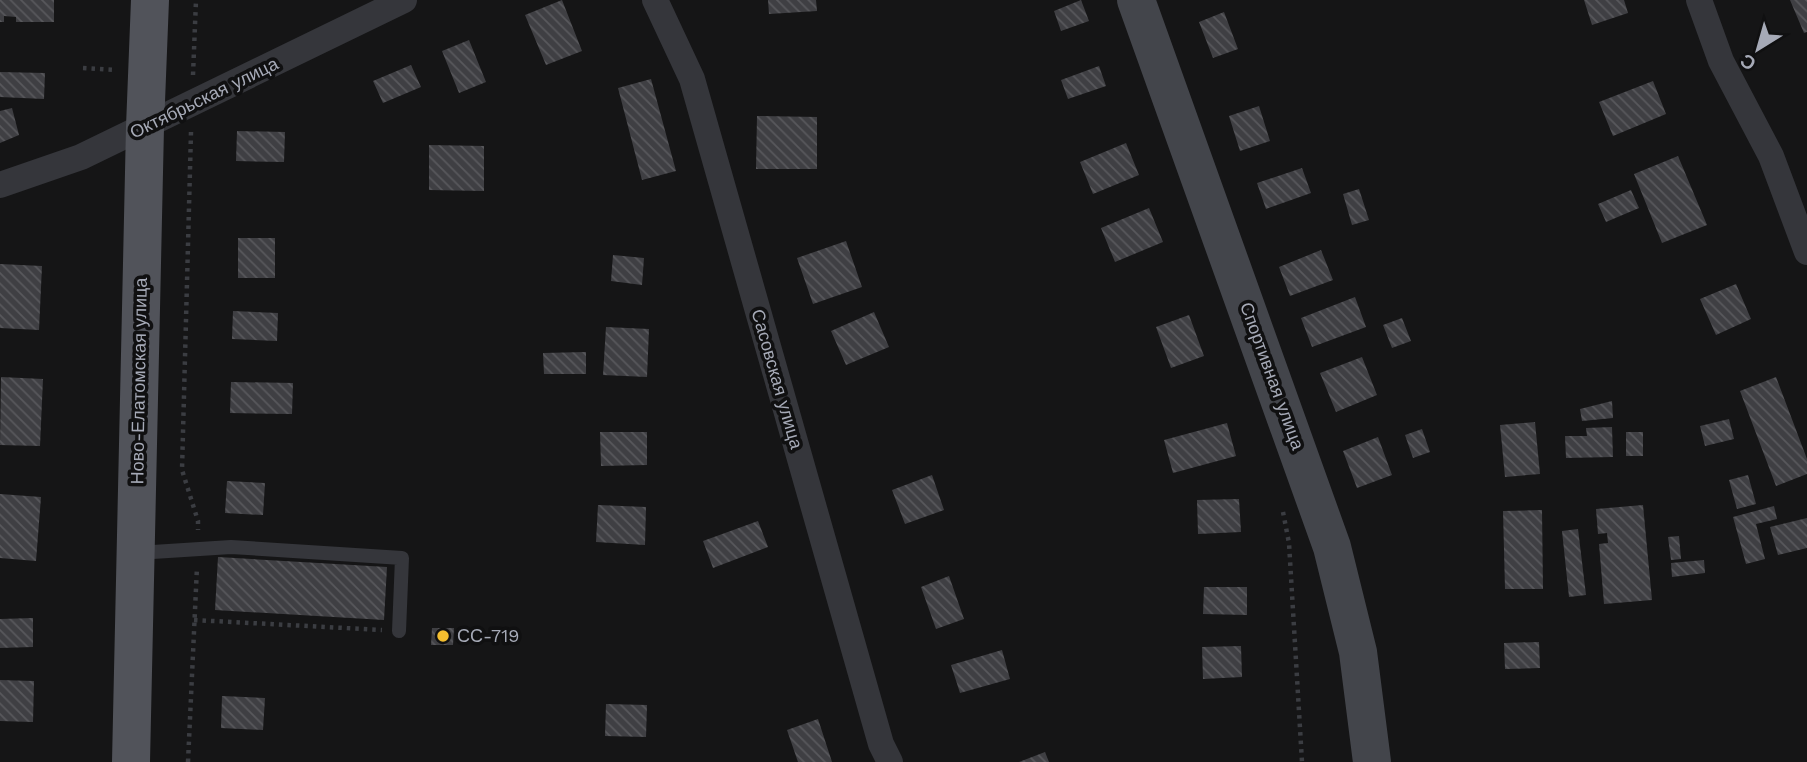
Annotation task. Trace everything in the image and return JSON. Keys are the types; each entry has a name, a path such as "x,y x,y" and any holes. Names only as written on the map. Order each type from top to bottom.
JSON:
{"main road":[{"name":"Ново-Елатомская улица","path":"131,762 150,0"}],"street":[{"name":"Октябрьская улица","path":"0,185 81,157 404,0"},
{"name":"Сасовская улица","path":"655,0 692,79 881,744 890,762"},
{"name":"Спортивная улица","path":"1136,0 1332,547 1358,652 1372,762"},
{"path":"1699,0 1721,61 1771,156 1807,252"}],"lane":[{"path":"136,553 231,547 402,558 399,631"}],"path":[{"path":"188,762 198,521 182,470 196,0"},
{"path":"1281,502 1289,543 1302,762"},
{"path":"194,620 399,631"}],"building":[{"path":"0,0 54,0 54,22 16,22 16,17 4,16 4,22 0,22"},
{"path":"562,0 582,51 546,65 525,15"},
{"path":"768,0 816,0 817,11 769,14"},
{"path":"1081,0 1089,21 1061,31 1054,11"},
{"path":"1584,0 1624,0 1628,13 1592,25"},
{"path":"1790,0 1807,0 1807,32 1804,33"},
{"path":"1224,12 1238,49 1213,58 1199,22"},
{"path":"469,40 486,82 459,93 442,51"},
{"path":"411,65 421,87 383,103 373,81"},
{"path":"1099,66 1106,86 1068,99 1061,80"},
{"path":"0,72 45,73 44,99 0,97"},
{"path":"651,79 676,171 642,180 618,88"},
{"path":"1653,81 1666,114 1613,136 1599,102"},
{"path":"1259,106 1270,141 1240,151 1229,116"},
{"path":"12,108 19,135 0,143 0,111"},
{"path":"757,116 817,117 817,169 756,169"},
{"path":"237,131 285,132 284,162 236,161"},
{"path":"1126,143 1139,175 1093,194 1080,162"},
{"path":"429,145 484,146 484,191 429,190"},
{"path":"1678,156 1707,225 1662,243 1634,174"},
{"path":"1302,168 1311,193 1266,209 1257,183"},
{"path":"1359,189 1369,220 1352,225 1343,194"},
{"path":"1631,190 1639,208 1606,222 1598,204"},
{"path":"1149,208 1163,242 1115,262 1101,228"},
{"path":"238,238 275,238 275,278 238,278"},
{"path":"846,241 862,287 813,304 797,258"},
{"path":"1321,250 1333,280 1290,296 1279,267"},
{"path":"613,255 644,258 642,285 611,281"},
{"path":"0,264 42,266 39,330 0,328"},
{"path":"1736,284 1751,319 1716,335 1700,299"},
{"path":"1355,297 1366,327 1312,347 1301,318"},
{"path":"233,311 278,313 277,341 232,339"},
{"path":"874,312 889,347 846,365 831,331"},
{"path":"1189,315 1204,356 1171,368 1156,327"},
{"path":"1402,318 1411,341 1392,348 1383,325"},
{"path":"606,327 649,329 647,377 603,375"},
{"path":"586,352 586,374 544,374 543,353"},
{"path":"1362,357 1377,395 1336,412 1320,373"},
{"path":"1,377 43,379 40,446 0,445"},
{"path":"1776,377 1807,459 1807,474 1776,486 1740,391"},
{"path":"231,382 293,383 292,414 230,413"},
{"path":"1612,401 1613,418 1582,421 1580,409"},
{"path":"1729,419 1734,439 1705,446 1700,426"},
{"path":"1535,422 1540,474 1505,477 1500,425"},
{"path":"1227,423 1236,456 1173,473 1164,440"},
{"path":"1612,427 1613,457 1566,458 1565,436 1587,436 1586,428"},
{"path":"1422,429 1430,452 1413,458 1405,435"},
{"path":"600,432 647,432 647,465 601,466"},
{"path":"1626,432 1643,432 1643,456 1626,456"},
{"path":"1378,437 1392,475 1357,488 1343,451"},
{"path":"932,475 944,510 905,524 892,490"},
{"path":"1748,475 1756,504 1737,509 1729,480"},
{"path":"227,481 265,483 263,515 225,513"},
{"path":"0,494 41,497 36,561 0,558"},
{"path":"1239,499 1241,532 1198,534 1197,500"},
{"path":"598,505 646,507 645,545 596,542"},
{"path":"1643,505 1652,600 1604,604 1599,544 1608,543 1607,533 1598,534 1596,509"},
{"path":"1774,506 1777,519 1756,524 1765,559 1746,564 1733,517"},
{"path":"1542,510 1543,589 1505,589 1503,511"},
{"path":"1807,518 1807,548 1778,555 1770,527"},
{"path":"758,521 768,547 713,568 703,541"},
{"path":"1578,529 1586,595 1569,597 1562,531"},
{"path":"1679,536 1681,559 1671,560 1668,537"},
{"path":"218,557 387,567 384,620 215,610"},
{"path":"1704,560 1705,573 1672,577 1671,563"},
{"path":"949,576 964,619 936,629 921,587"},
{"path":"1204,587 1247,587 1247,615 1203,614"},
{"path":"33,618 33,647 0,648 0,619"},
{"name":"СС-719","path":"432,628 454,628 453,645 431,645"},
{"path":"1539,642 1540,668 1505,669 1504,643"},
{"path":"1241,646 1242,677 1203,679 1202,647"},
{"path":"1002,650 1010,679 960,693 951,665"},
{"path":"0,680 34,681 33,722 0,721"},
{"path":"222,696 265,698 263,730 221,728"},
{"path":"606,704 647,705 646,737 605,736"},
{"path":"818,719 832,762 798,762 787,730"},
{"path":"1045,752 1049,762 1019,762"}],"place":[{"name":"СС-719","path":"443,636"}]}
